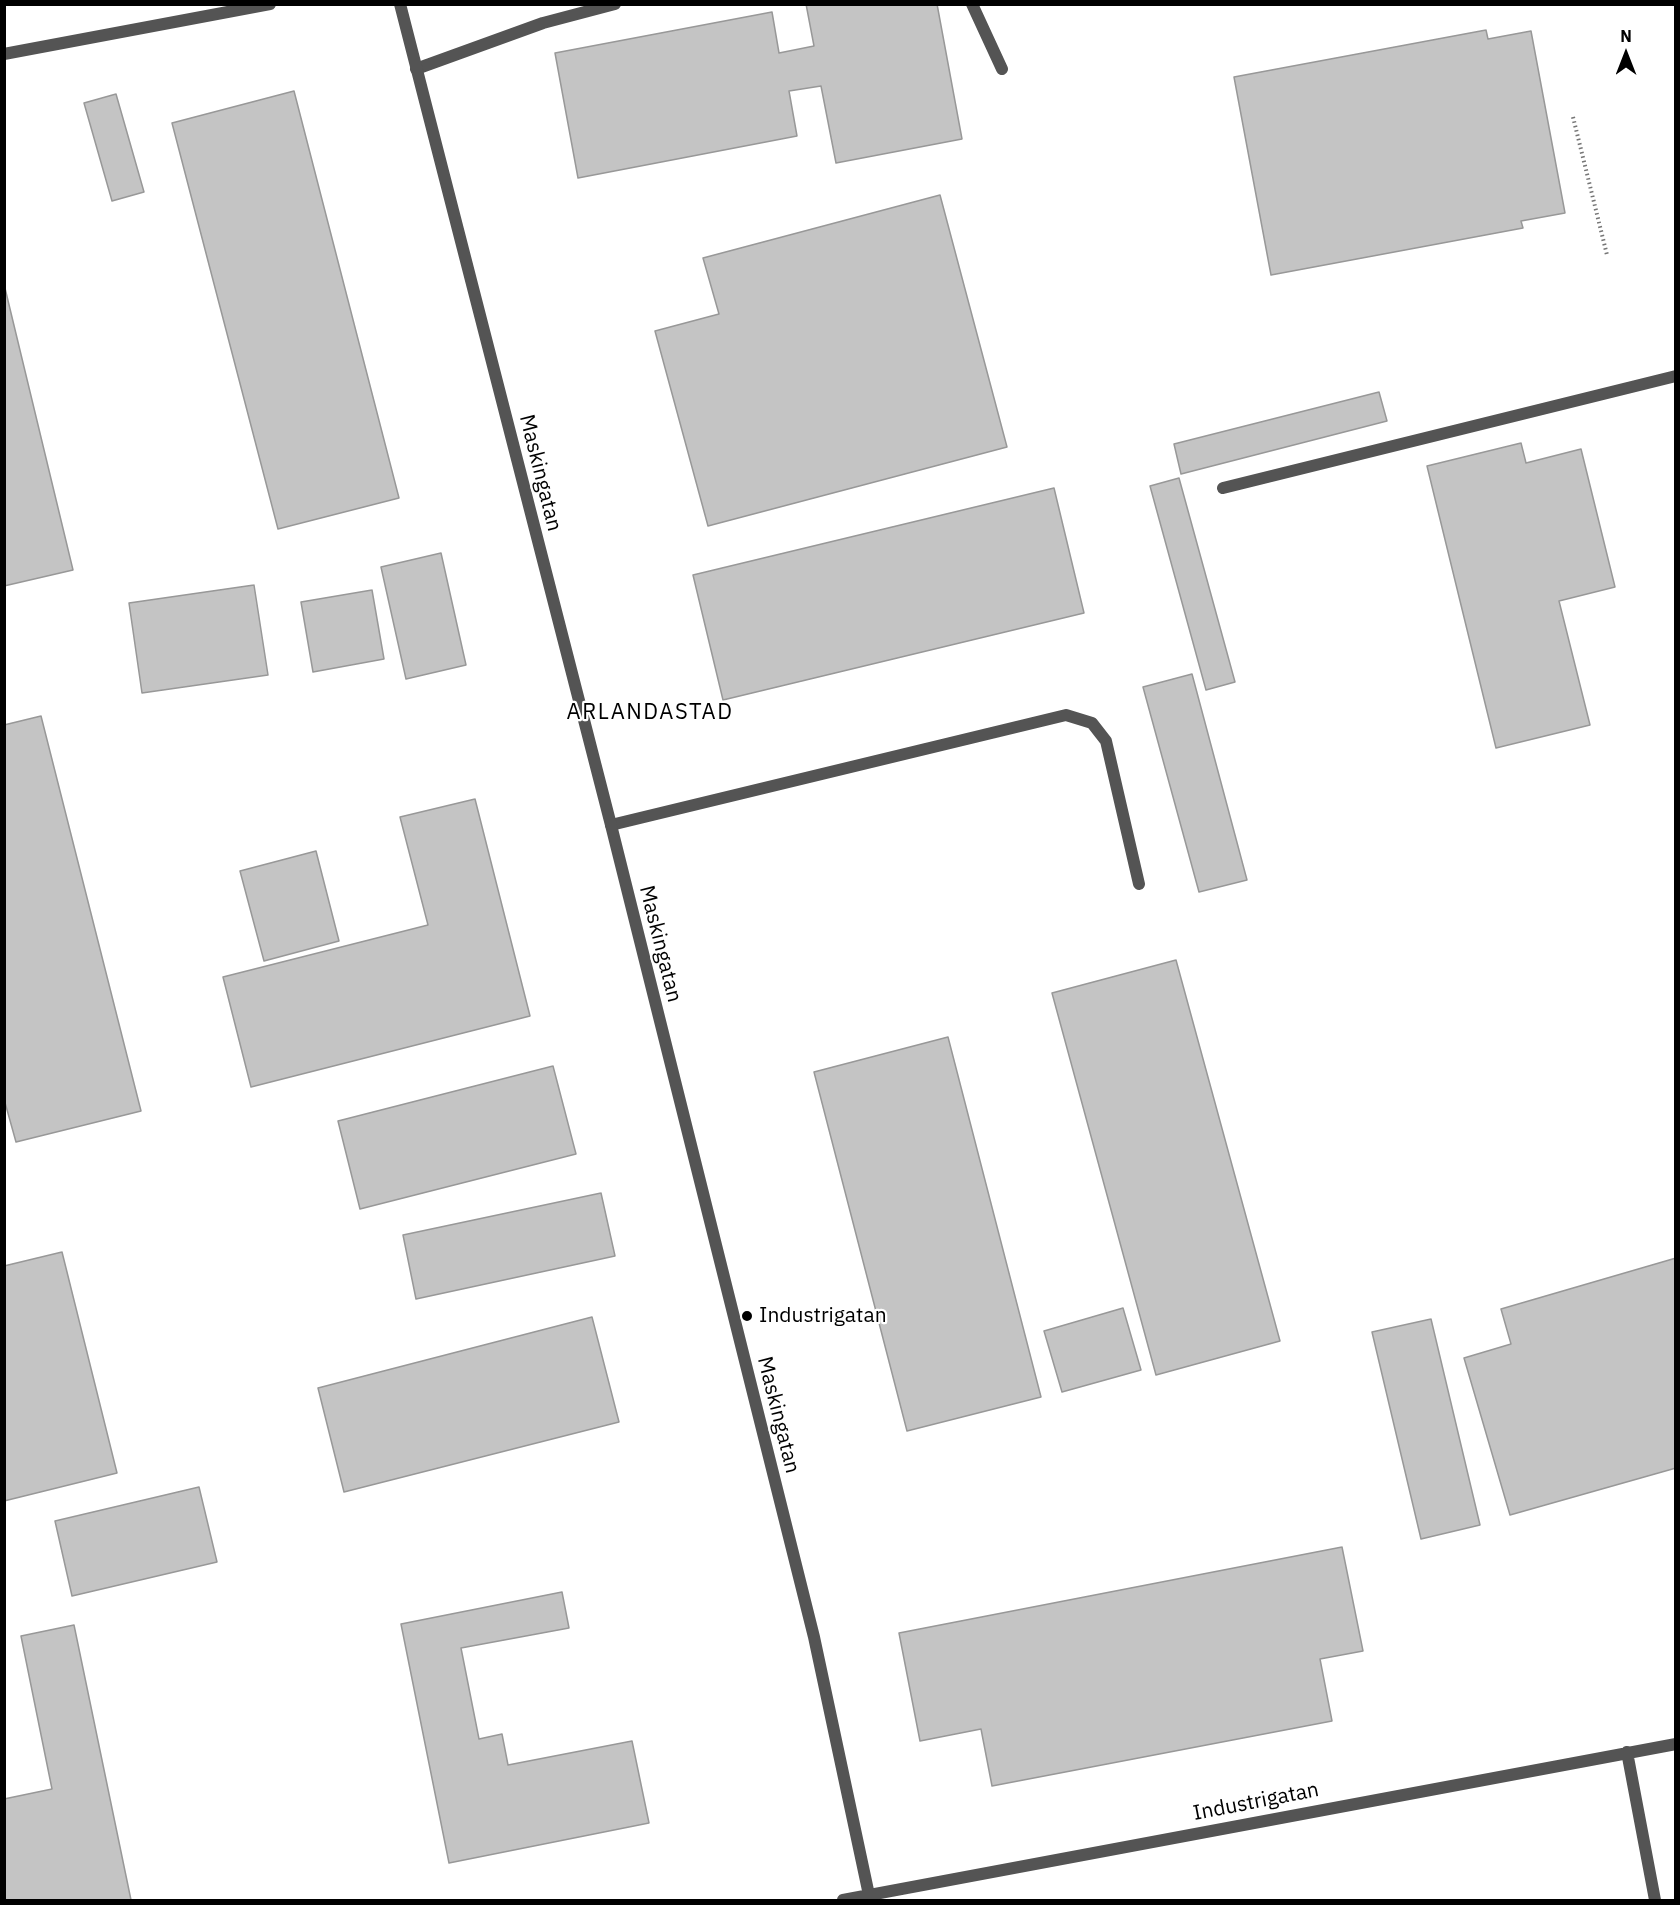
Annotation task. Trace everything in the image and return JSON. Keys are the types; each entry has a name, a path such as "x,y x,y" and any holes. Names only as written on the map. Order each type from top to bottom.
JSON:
{"street":[{"path":"4,54 270,4"},
{"name":"Maskingatan","path":"400,4 611,825 814,1637 870,1898"},
{"path":"416,69 543,23 615,4"},
{"path":"972,4 1002,69"},
{"path":"1223,488 1676,376"},
{"path":"611,825 1066,715 1092,723 1106,741 1139,884"},
{"name":"Industrigatan","path":"843,1900 870,1898 1676,1744"},
{"path":"1627,1752 1654,1900"}],"path":[{"path":"1573,117 1607,255"}],"building":[{"path":"806,4 937,4 962,139 836,163 821,86 789,91 797,136 578,178 555,53 772,12 779,53 814,46"},
{"path":"1486,30 1488,39 1531,31 1565,213 1521,221 1523,228 1271,275 1234,77"},
{"path":"294,91 399,498 278,529 172,123"},
{"path":"116,94 144,192 112,201 84,103"},
{"path":"940,195 1007,447 708,526 655,331 719,314 703,258"},
{"path":"4,284 73,570 4,586"},
{"path":"1379,392 1387,421 1181,474 1174,444"},
{"path":"1521,443 1526,463 1581,449 1615,587 1559,601 1590,725 1496,748 1427,466"},
{"path":"1179,478 1235,682 1206,690 1150,486"},
{"path":"1054,488 1084,613 723,700 693,575"},
{"path":"441,553 466,665 406,679 381,567"},
{"path":"254,585 268,675 142,693 129,603"},
{"path":"372,590 384,659 313,672 301,602"},
{"path":"1192,674 1247,880 1199,892 1143,687"},
{"path":"41,716 141,1111 16,1142 4,1099 4,725"},
{"path":"475,799 530,1016 251,1087 223,977 428,925 400,817"},
{"path":"316,851 339,941 264,961 240,871"},
{"path":"1176,960 1280,1341 1156,1375 1052,993"},
{"path":"948,1037 1041,1397 907,1431 814,1072"},
{"path":"553,1066 576,1154 360,1209 338,1121"},
{"path":"601,1193 615,1256 416,1299 403,1235"},
{"path":"62,1252 117,1473 4,1501 4,1266"},
{"path":"1676,1258 1676,1468 1510,1515 1464,1358 1511,1344 1501,1309"},
{"path":"1123,1308 1141,1370 1062,1392 1044,1331"},
{"path":"592,1317 619,1422 344,1492 318,1388"},
{"path":"1431,1319 1480,1525 1421,1539 1372,1332"},
{"path":"199,1487 217,1562 72,1596 55,1521"},
{"path":"1342,1547 1363,1651 1320,1659 1332,1721 992,1786 981,1729 920,1741 899,1633"},
{"path":"562,1592 569,1628 461,1648 479,1739 502,1734 508,1765 632,1741 649,1823 449,1863 401,1624"},
{"path":"74,1625 131,1900 4,1900 4,1799 52,1789 21,1636"}],"place":[{"name":"Industrigatan","path":"747,1316"}],"district":[{"name":"ARLANDASTAD","path":"650,713"}]}
